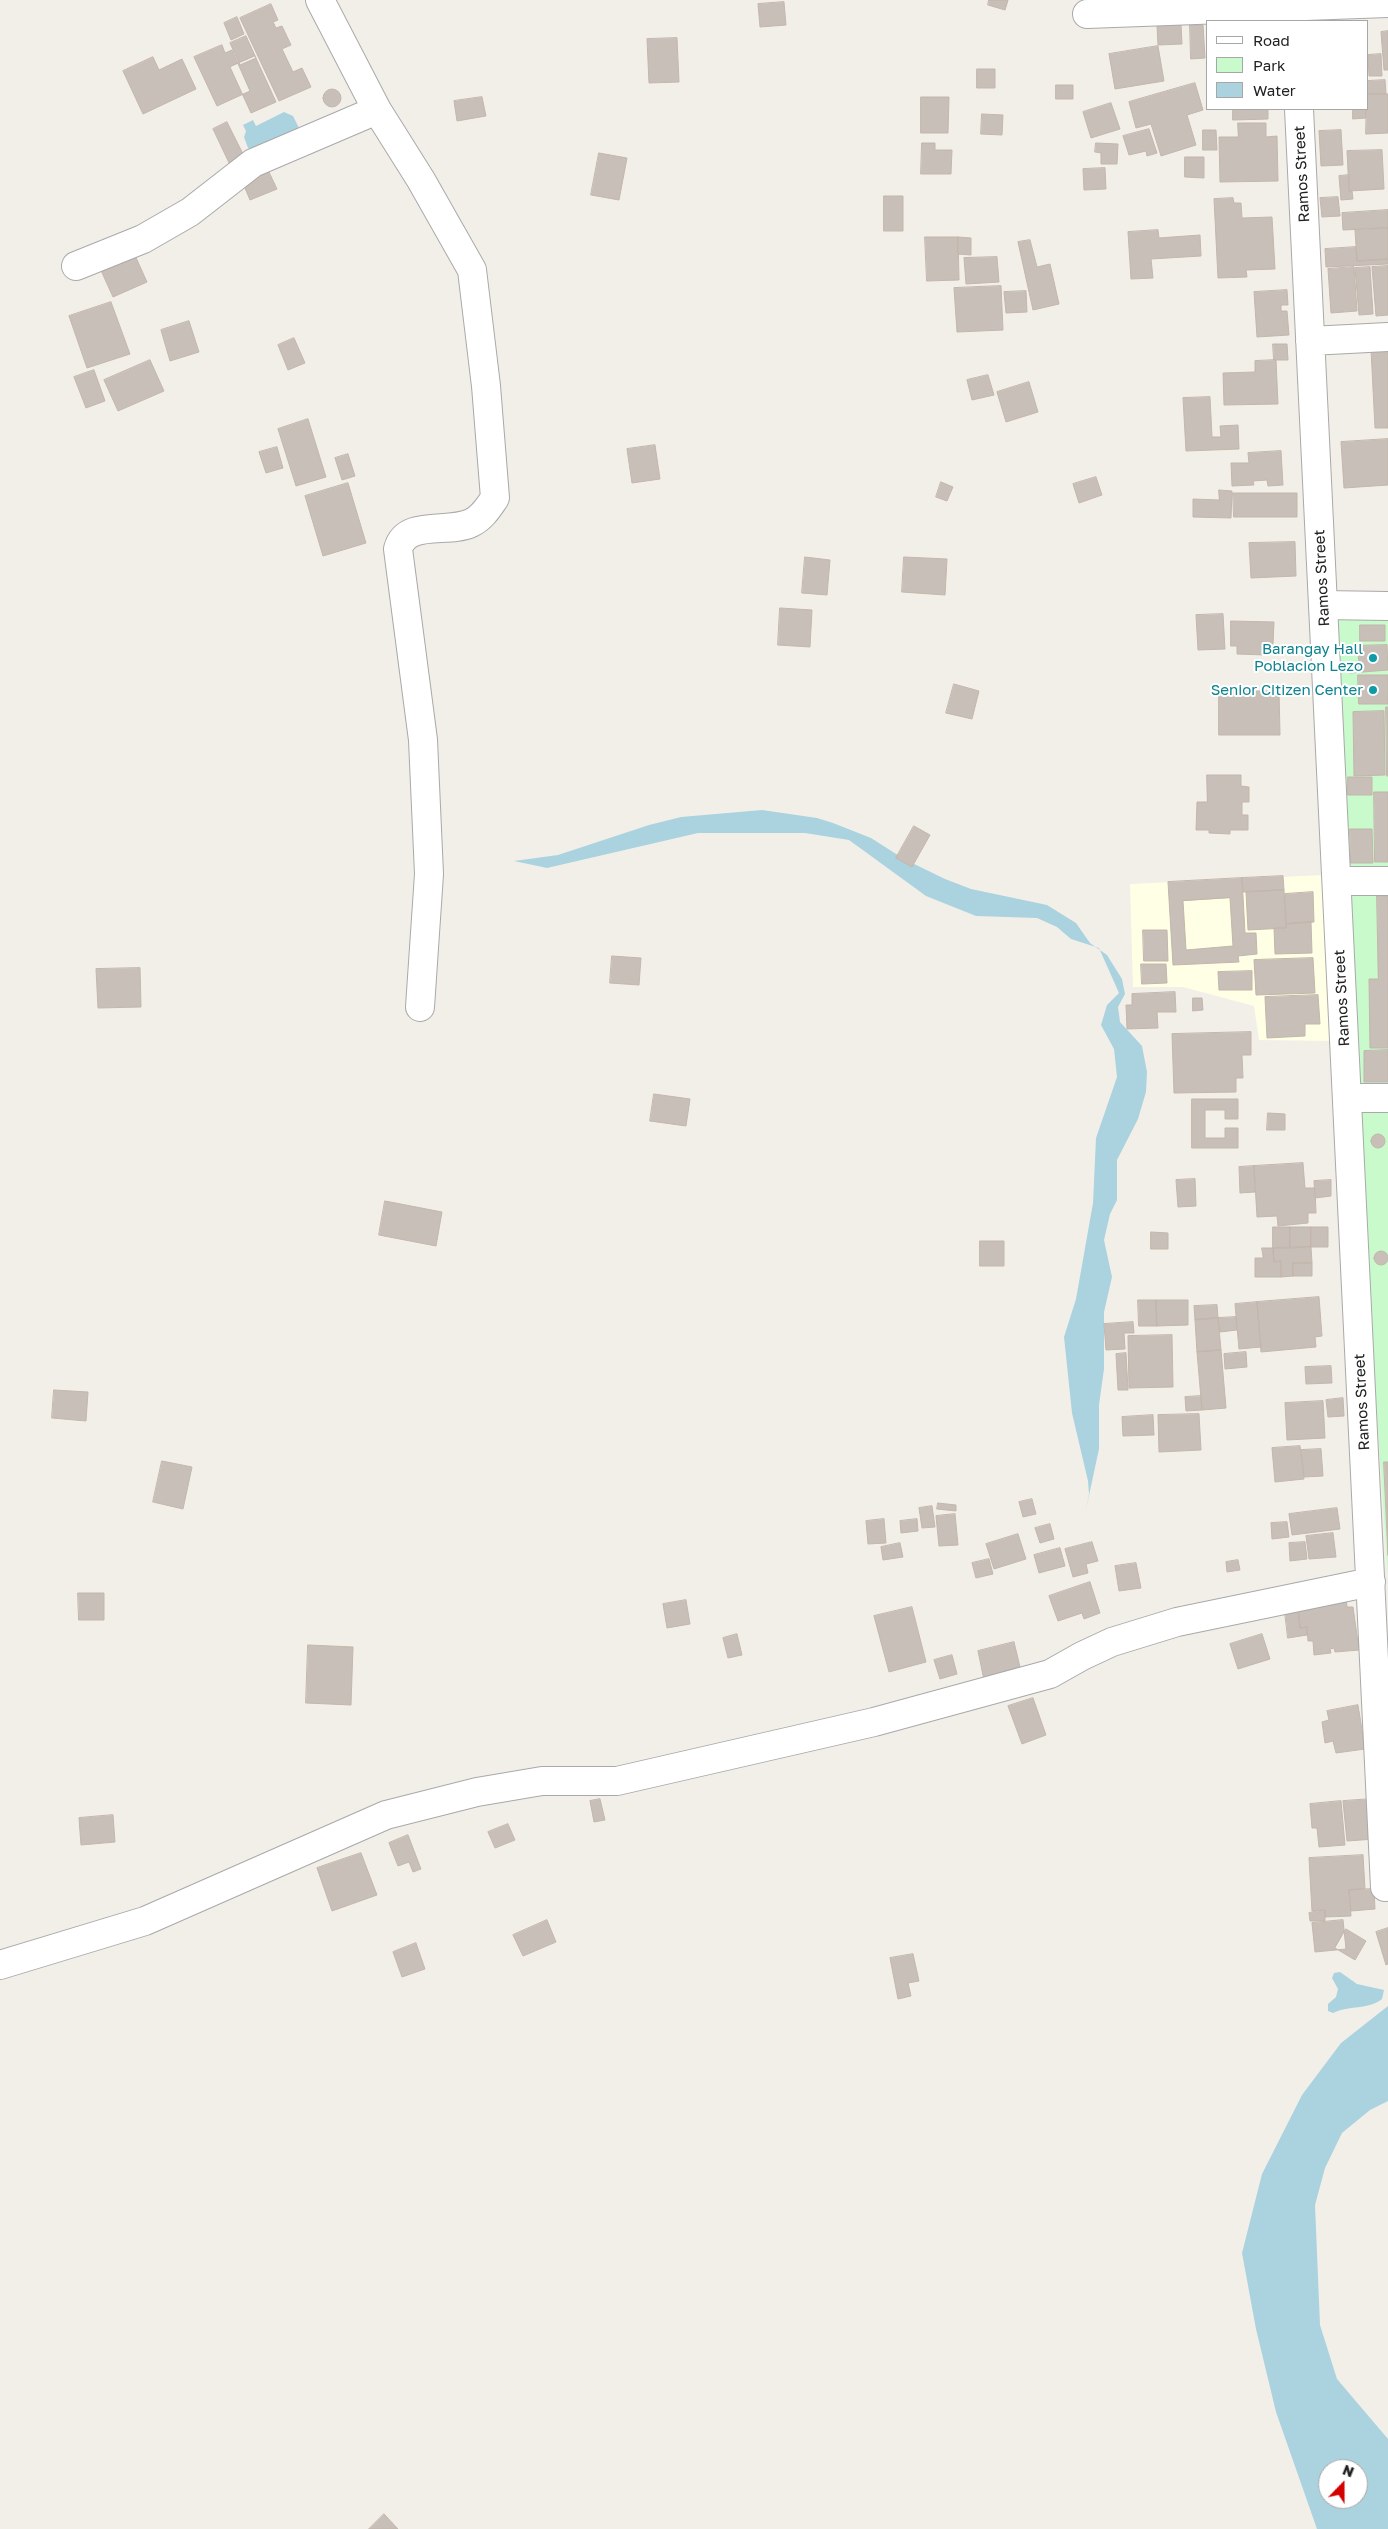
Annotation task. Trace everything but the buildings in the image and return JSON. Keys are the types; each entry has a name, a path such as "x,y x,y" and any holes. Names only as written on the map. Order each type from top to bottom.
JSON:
{"street":[{"path":"320,0 376,110 421,180 472,270 486,386 495,498 485,513 470,524 408,533 400,540 398,549 423,740 429,874 420,1007"},
{"path":"1087,14 1294,9 1388,3"},
{"path":"76,266 143,239 190,212 253,163 376,110"},
{"name":"Ramos Street","path":"1299,110 1347,1098 1377,1598 1386,1887"},
{"path":"1310,341 1388,336"},
{"path":"1323,605 1388,606"},
{"path":"1337,881 1388,881"},
{"path":"1347,1098 1388,1098"},
{"path":"0,1965 145,1920 386,1815 477,1792 542,1781 616,1781 864,1724 1050,1674 1112,1642 1177,1622 1377,1598"}],"shaded area":[{"path":"1324,875 1333,1041 1259,1040 1254,1006 1183,987 1133,987 1130,884"}],"green space":[{"path":"1338,612 1388,615 1388,1578 1367,1268"}],"water":[{"path":"284,112 293,116 302,134 255,150 248,148 244,137 246,131 243,125 253,120 256,126"},
{"path":"762,810 817,818 833,823 871,838 904,859 971,889 1047,905 1076,923 1095,947 1071,939 1057,927 1037,918 976,916 926,896 849,840 805,833 698,833 547,868 514,861 558,855 649,825 681,817"},
{"path":"1100,950 1107,955 1122,979 1125,994 1118,1007 1120,1022 1142,1046 1147,1072 1146,1092 1138,1119 1117,1160 1117,1200 1110,1214 1104,1240 1112,1277 1104,1312 1104,1369 1099,1405 1099,1449 1085,1514 1089,1494 1088,1481 1072,1413 1064,1337 1076,1299 1093,1203 1096,1138 1117,1077 1114,1049 1101,1025 1107,1005 1119,993"},
{"path":"1340,1972 1357,1984 1384,1990 1382,1999 1371,2005 1333,2013 1328,2011 1328,2004 1336,1997 1338,1989 1332,1978 1334,1973"},
{"path":"1388,2006 1388,2101 1370,2110 1342,2133 1325,2168 1315,2205 1320,2325 1337,2379 1388,2439 1388,2529 1317,2529 1276,2412 1256,2329 1242,2253 1262,2174 1302,2095 1341,2043"}],"place":[{"name":"Barangay Hall Poblacion Lezo","path":"1373,658"},
{"name":"Senior Citizen Center","path":"1373,690"}]}
